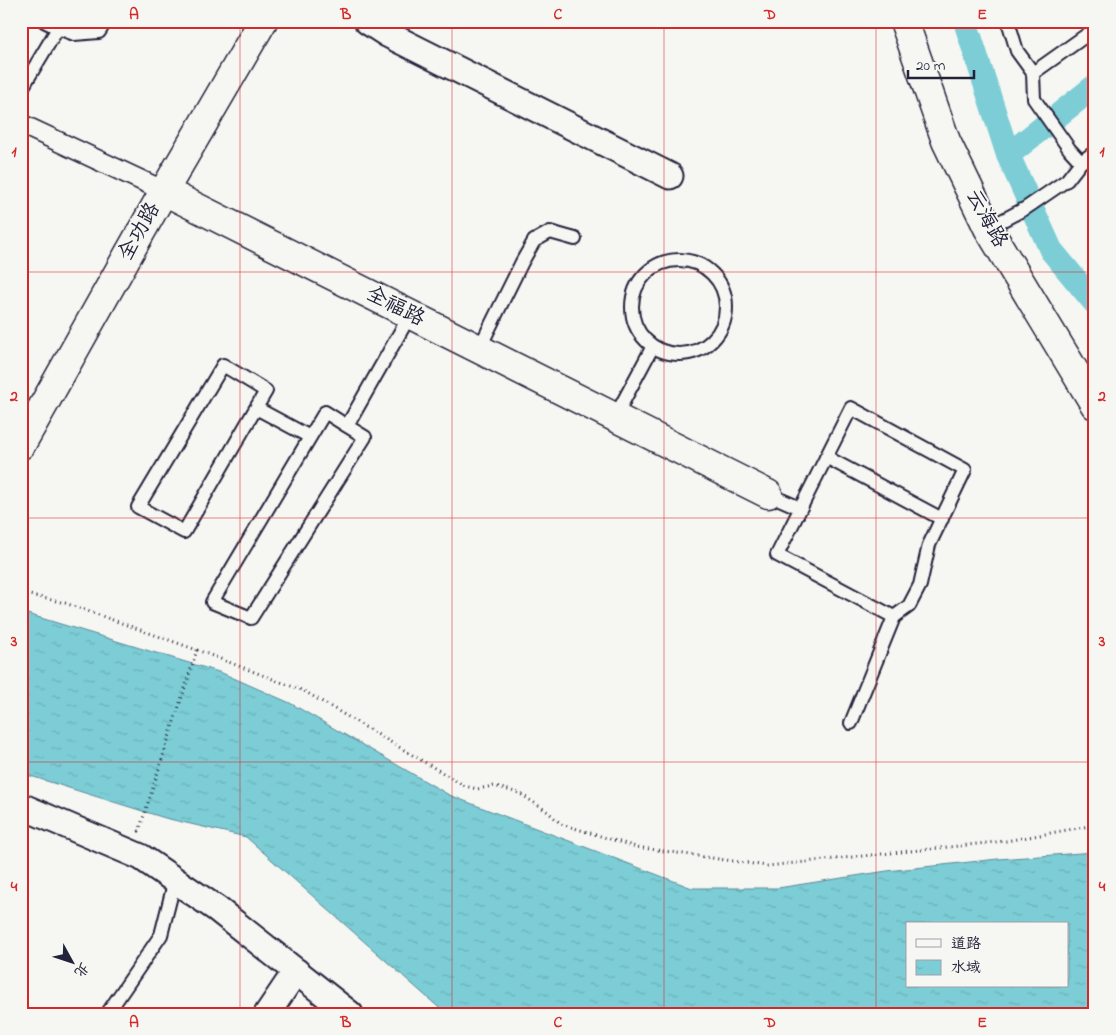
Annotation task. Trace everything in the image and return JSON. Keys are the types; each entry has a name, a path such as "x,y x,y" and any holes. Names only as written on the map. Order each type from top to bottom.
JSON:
{"street":[{"name":"全功路","path":"21,445 164,191 263,21"},
{"name":"云海路","path":"904,21 946,141 988,228 1095,405"},
{"path":"383,25 670,176"},
{"name":"全福路","path":"21,124 164,191 768,494"},
{"path":"21,806 141,857 217,909 350,1014"},
{"path":"267,1014 296,971"}],"lane":[{"path":"44,21 74,34 99,32 106,21"},
{"path":"1008,21 1017,51 1033,73 1034,98 1070,150 1082,162"},
{"path":"21,90 58,28"},
{"path":"1033,73 1095,29"},
{"path":"988,228 1026,208 1067,180 1082,162 1095,152"},
{"path":"479,349 534,241 550,232 575,239"},
{"path":"675,260 690,260 704,267 716,277 724,290 726,305 724,320 718,334 707,345 693,352 677,354 662,351 653,346 648,343 638,330 633,316 632,300 637,285 647,272 660,264 675,260"},
{"path":"346,426 410,315"},
{"path":"614,417 653,346"},
{"path":"223,365 266,390 256,408 184,532 138,507 223,365"},
{"path":"256,408 310,437"},
{"path":"851,723 894,617 909,606 920,585 929,545 965,470 851,408 777,555 894,617"},
{"path":"324,412 346,426 365,437 251,618 212,602 324,412"},
{"path":"826,457 942,519"},
{"path":"768,494 800,508"},
{"path":"107,1014 162,935 175,880"}],"path":[{"path":"21,593 65,603 304,690 465,786 477,789 494,786 519,793 548,812 561,824 636,847 767,866 1006,841 1095,825"},
{"path":"131,828 139,830 197,650"}],"water":[{"path":"21,612 222,673 290,703 449,795 692,888 778,888 887,871 998,859 1095,852 1095,1014 446,1014 246,837 165,818 21,773"}],"waterway":[{"path":"965,21 1008,155 1095,86"},
{"path":"1008,155 1051,250 1095,303"}]}
